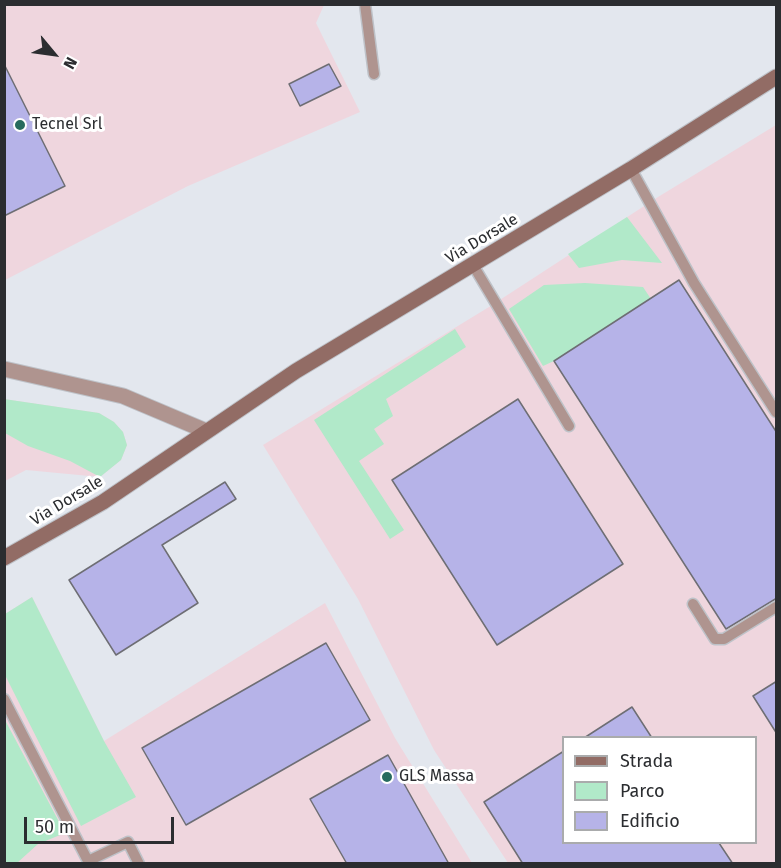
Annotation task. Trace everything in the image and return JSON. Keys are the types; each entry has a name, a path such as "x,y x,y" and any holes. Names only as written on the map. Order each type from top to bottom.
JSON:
{"street":[{"name":"Via Dorsale","path":"4,558 103,502 296,371 631,169 777,77"},
{"path":"4,369 123,396 206,431"}],"lane":[{"path":"365,4 374,74"},
{"path":"631,169 694,283 777,412"},
{"path":"473,265 569,426"},
{"path":"693,604 715,639 724,639 777,607"},
{"path":"4,699 88,861 128,842 139,864"}],"shaded area":[{"path":"5,5 324,5 316,23 360,112 188,186 5,280"},
{"path":"776,125 776,863 508,863 434,750 358,599 263,445 489,307 658,197"},
{"path":"4,399 99,413 114,422 123,432 127,445 121,460 100,477 26,470 5,481"},
{"path":"32,597 104,741 325,603 395,738 472,863 5,864 5,614"}],"green space":[{"path":"627,217 662,263 622,260 579,268 568,254"},
{"path":"585,283 643,287 651,299 543,366 509,309 544,285"},
{"path":"455,329 466,347 386,399 393,416 374,429 384,444 359,461 404,530 390,539 314,420"},
{"path":"4,399 99,413 114,422 123,432 127,445 121,460 100,477 70,461 28,446 5,433"},
{"path":"32,597 104,741 136,797 81,826 5,675 5,614"},
{"path":"5,720 65,833 38,844 17,863 5,863"}],"building":[{"name":"Tecnel Srl","path":"4,64 65,186 4,216"},
{"path":"329,64 341,86 300,106 289,84"},
{"path":"679,280 777,433 777,598 726,629 554,361"},
{"path":"518,399 623,564 497,645 392,480"},
{"path":"225,482 236,499 162,545 198,603 116,655 69,580"},
{"path":"326,643 370,720 186,825 142,748"},
{"path":"777,681 777,734 753,696"},
{"path":"632,707 651,736 587,736"},
{"path":"562,752 562,844 720,844 733,864 523,864 484,802"},
{"path":"388,755 449,864 347,864 310,799"}],"place":[{"name":"Tecnel Srl","path":"20,125"},
{"name":"GLS Massa","path":"387,777"}]}
